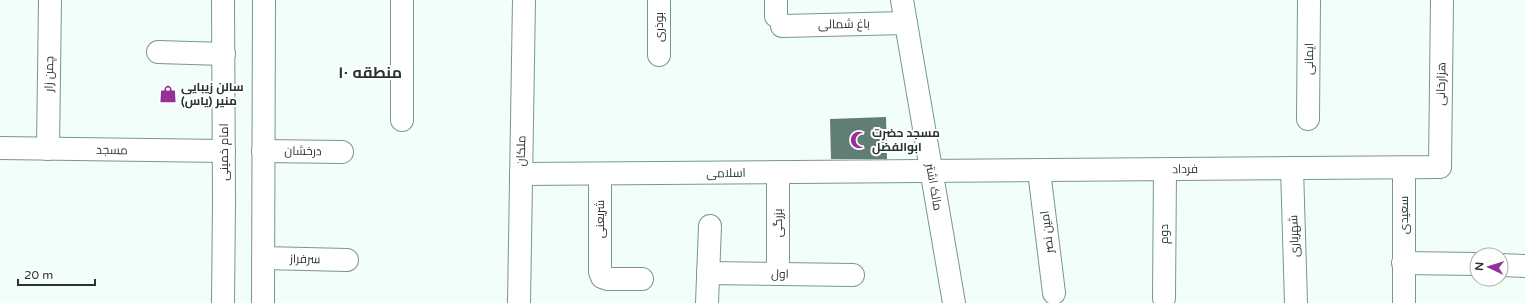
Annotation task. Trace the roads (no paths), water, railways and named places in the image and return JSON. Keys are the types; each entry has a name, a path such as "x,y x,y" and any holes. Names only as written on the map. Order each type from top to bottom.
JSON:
{"street":[{"name":"چمن زار","path":"48,149 50,0"},
{"name":"امام خمینی","path":"223,0 223,303"},
{"path":"263,303 264,0"},
{"path":"402,0 402,120"},
{"name":"ملکان","path":"519,303 524,0"},
{"name":"بوذری","path":"659,0 659,55"},
{"name":"مالک اشتر","path":"902,0 954,303"},
{"name":"ایمانی","path":"1308,119 1309,0"},
{"name":"هزارخانی","path":"1440,167 1442,0"},
{"name":"باغ شمالی","path":"778,14 906,23"},
{"path":"158,52 224,54"},
{"name":"مسجد","path":"0,148 224,151"},
{"name":"درخشان","path":"263,151 342,152"},
{"name":"فرداد","path":"931,172 1440,167"},
{"name":"شهریاری","path":"1292,168 1296,303"},
{"name":"سعیدی","path":"1404,168 1404,303"},
{"name":"امین نصر","path":"1039,170 1054,293"},
{"name":"دوم","path":"1164,298 1165,170"},
{"name":"بزرگی","path":"778,172 778,274"},
{"name":"اسلامی","path":"521,174 931,172"},
{"name":"شریعنی","path":"600,174 600,272 602,277 608,279 642,279"},
{"path":"706,303 710,226"},
{"name":"سرفراز","path":"263,258 347,260"},
{"path":"1404,263 1469,264"},
{"path":"1509,265 1525,266"},
{"name":"اول","path":"708,273 853,275"}],"place":[{"name":"سالن زیبایی منیر (یاس)","path":"168,94"},
{"name":"مسجد حضرت ابوالفضل","path":"859,140"}],"district":[{"name":"منطقه ۱۰","path":"370,72"}]}
